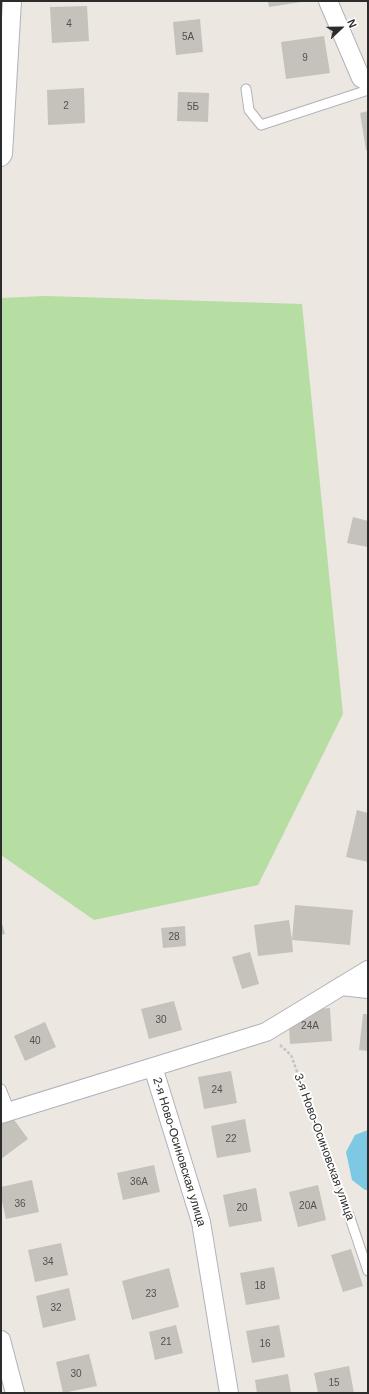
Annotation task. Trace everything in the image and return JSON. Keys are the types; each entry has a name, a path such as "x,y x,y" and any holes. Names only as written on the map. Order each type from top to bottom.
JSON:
{"street":[{"path":"1,157 3,154 12,1"},
{"path":"328,1 361,78 368,82"},
{"name":"2-я Ново-Осиновская улица","path":"229,1393 201,1222 153,1067 266,1032 368,970"},
{"path":"341,986 368,989"},
{"path":"6,1113 153,1067"},
{"path":"1,1340 15,1393"}],"lane":[{"path":"246,89 248,110 261,125 368,90"},
{"path":"1,1089 6,1113"},
{"name":"3-я Ново-Осиновская улица","path":"349,1216 368,1271"}],"path":[{"name":"3-я Ново-Осиновская улица","path":"266,1032 290,1055 349,1216"}],"green space":[{"path":"45,296 302,304 343,714 258,885 94,920 1,855 1,298"}],"water":[{"path":"368,1130 368,1190 365,1190 352,1180 346,1152 355,1135"}],"building":[{"path":"268,1 301,1 301,2 269,7"},
{"path":"87,6 89,41 52,43 50,7"},
{"path":"200,19 203,52 176,55 173,22"},
{"path":"324,36 330,73 286,79 281,42"},
{"path":"84,88 85,123 48,125 47,90"},
{"path":"178,92 209,93 208,122 177,121"},
{"path":"368,111 368,150 366,150 360,113"},
{"path":"353,517 368,521 368,547 347,543"},
{"path":"357,810 368,813 368,862 346,857"},
{"path":"295,905 353,910 350,945 292,940"},
{"path":"1,920 5,934 1,935"},
{"path":"289,920 293,952 258,956 254,925"},
{"path":"185,926 186,946 163,948 161,928"},
{"path":"250,952 259,984 242,989 232,957"},
{"path":"174,1001 182,1030 149,1039 141,1009"},
{"path":"330,1008 332,1041 290,1044 288,1011"},
{"path":"363,1014 368,1014 368,1051 359,1050"},
{"path":"45,1022 56,1047 25,1061 14,1036"},
{"path":"231,1071 237,1103 204,1109 198,1077"},
{"path":"10,1114 28,1139 1,1159 1,1121"},
{"path":"245,1119 251,1152 217,1158 211,1126"},
{"path":"154,1165 160,1192 123,1200 117,1173"},
{"path":"32,1180 39,1212 6,1219 1,1197 1,1187"},
{"path":"318,1185 326,1220 298,1227 289,1192"},
{"path":"256,1188 262,1221 229,1227 223,1195"},
{"path":"61,1243 68,1275 35,1282 28,1250"},
{"path":"351,1249 363,1286 343,1292 331,1255"},
{"path":"274,1267 280,1299 246,1305 240,1273"},
{"path":"169,1268 179,1307 132,1320 122,1281"},
{"path":"69,1288 76,1320 43,1328 36,1296"},
{"path":"176,1325 183,1353 155,1360 149,1332"},
{"path":"279,1325 285,1357 252,1363 246,1331"},
{"path":"89,1354 97,1386 63,1393 56,1362"},
{"path":"349,1366 354,1393 318,1393 314,1373"},
{"path":"288,1374 291,1393 257,1393 255,1380"}]}
